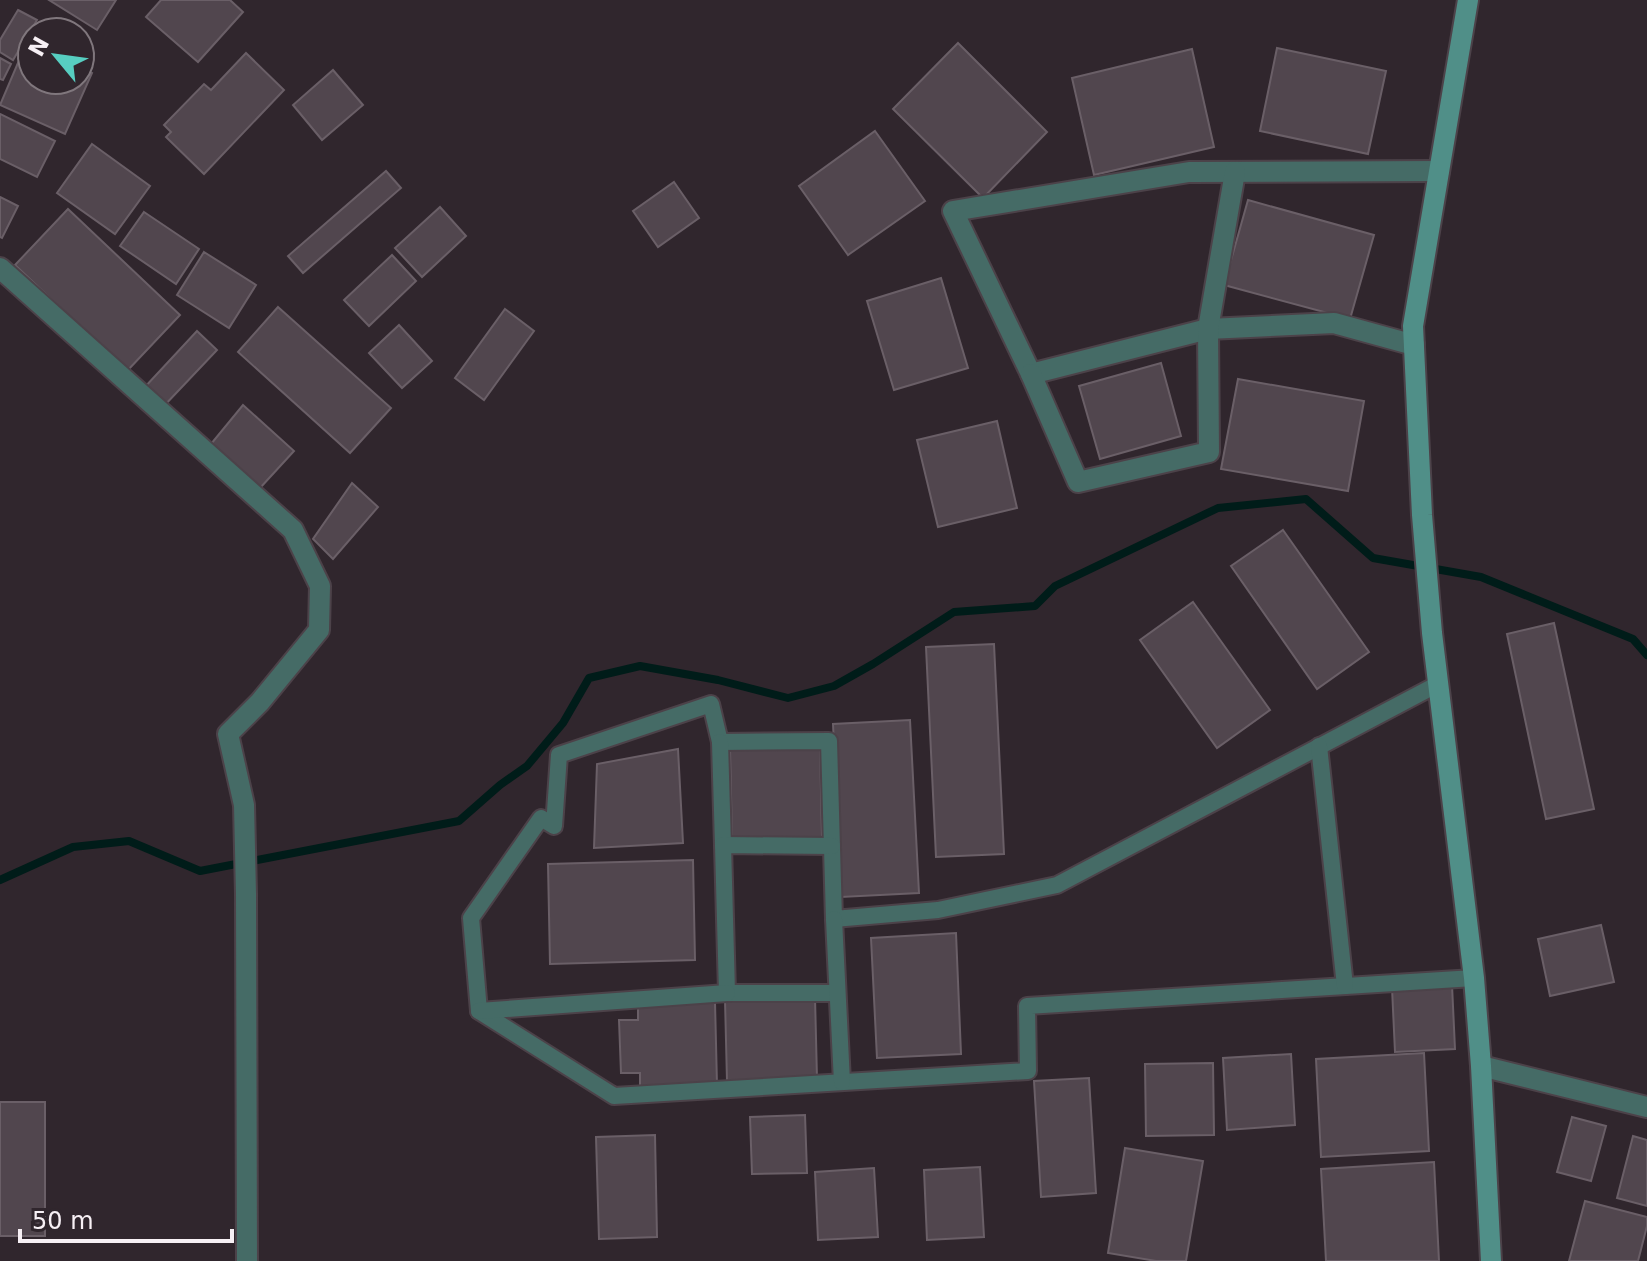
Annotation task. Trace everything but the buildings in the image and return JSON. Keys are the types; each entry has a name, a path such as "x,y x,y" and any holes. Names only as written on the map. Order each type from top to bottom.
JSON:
{"street":[{"path":"1468,0 1413,326 1422,515 1432,633 1474,978 1491,1261"},
{"path":"1235,172 1208,329 1209,452 1078,482 1031,374 953,211 1189,172 1439,171"},
{"path":"0,268 293,530 320,586 319,630 260,702 228,734 244,805 247,1261"},
{"path":"1031,374 1208,329 1334,323 1414,345"},
{"path":"1481,1066 1647,1107"}],"lane":[{"path":"834,919 938,910 1057,885 1438,684"},
{"path":"479,1011 471,918 541,818 554,826 559,755 711,704 720,742 727,993"},
{"path":"720,742 829,741 842,1082"},
{"path":"1319,746 1345,986"},
{"path":"723,845 832,846"},
{"path":"479,1011 614,1096 1028,1071 1027,1006 1474,978"},
{"path":"479,1011 727,993 837,993"}],"waterway":[{"path":"0,880 73,847 129,841 200,871 459,821 527,766 563,723 589,678 640,666 718,680 788,698 834,686 954,612 1035,606 1055,586 1218,508 1306,499 1373,558 1481,577 1633,639 1647,655"}]}
